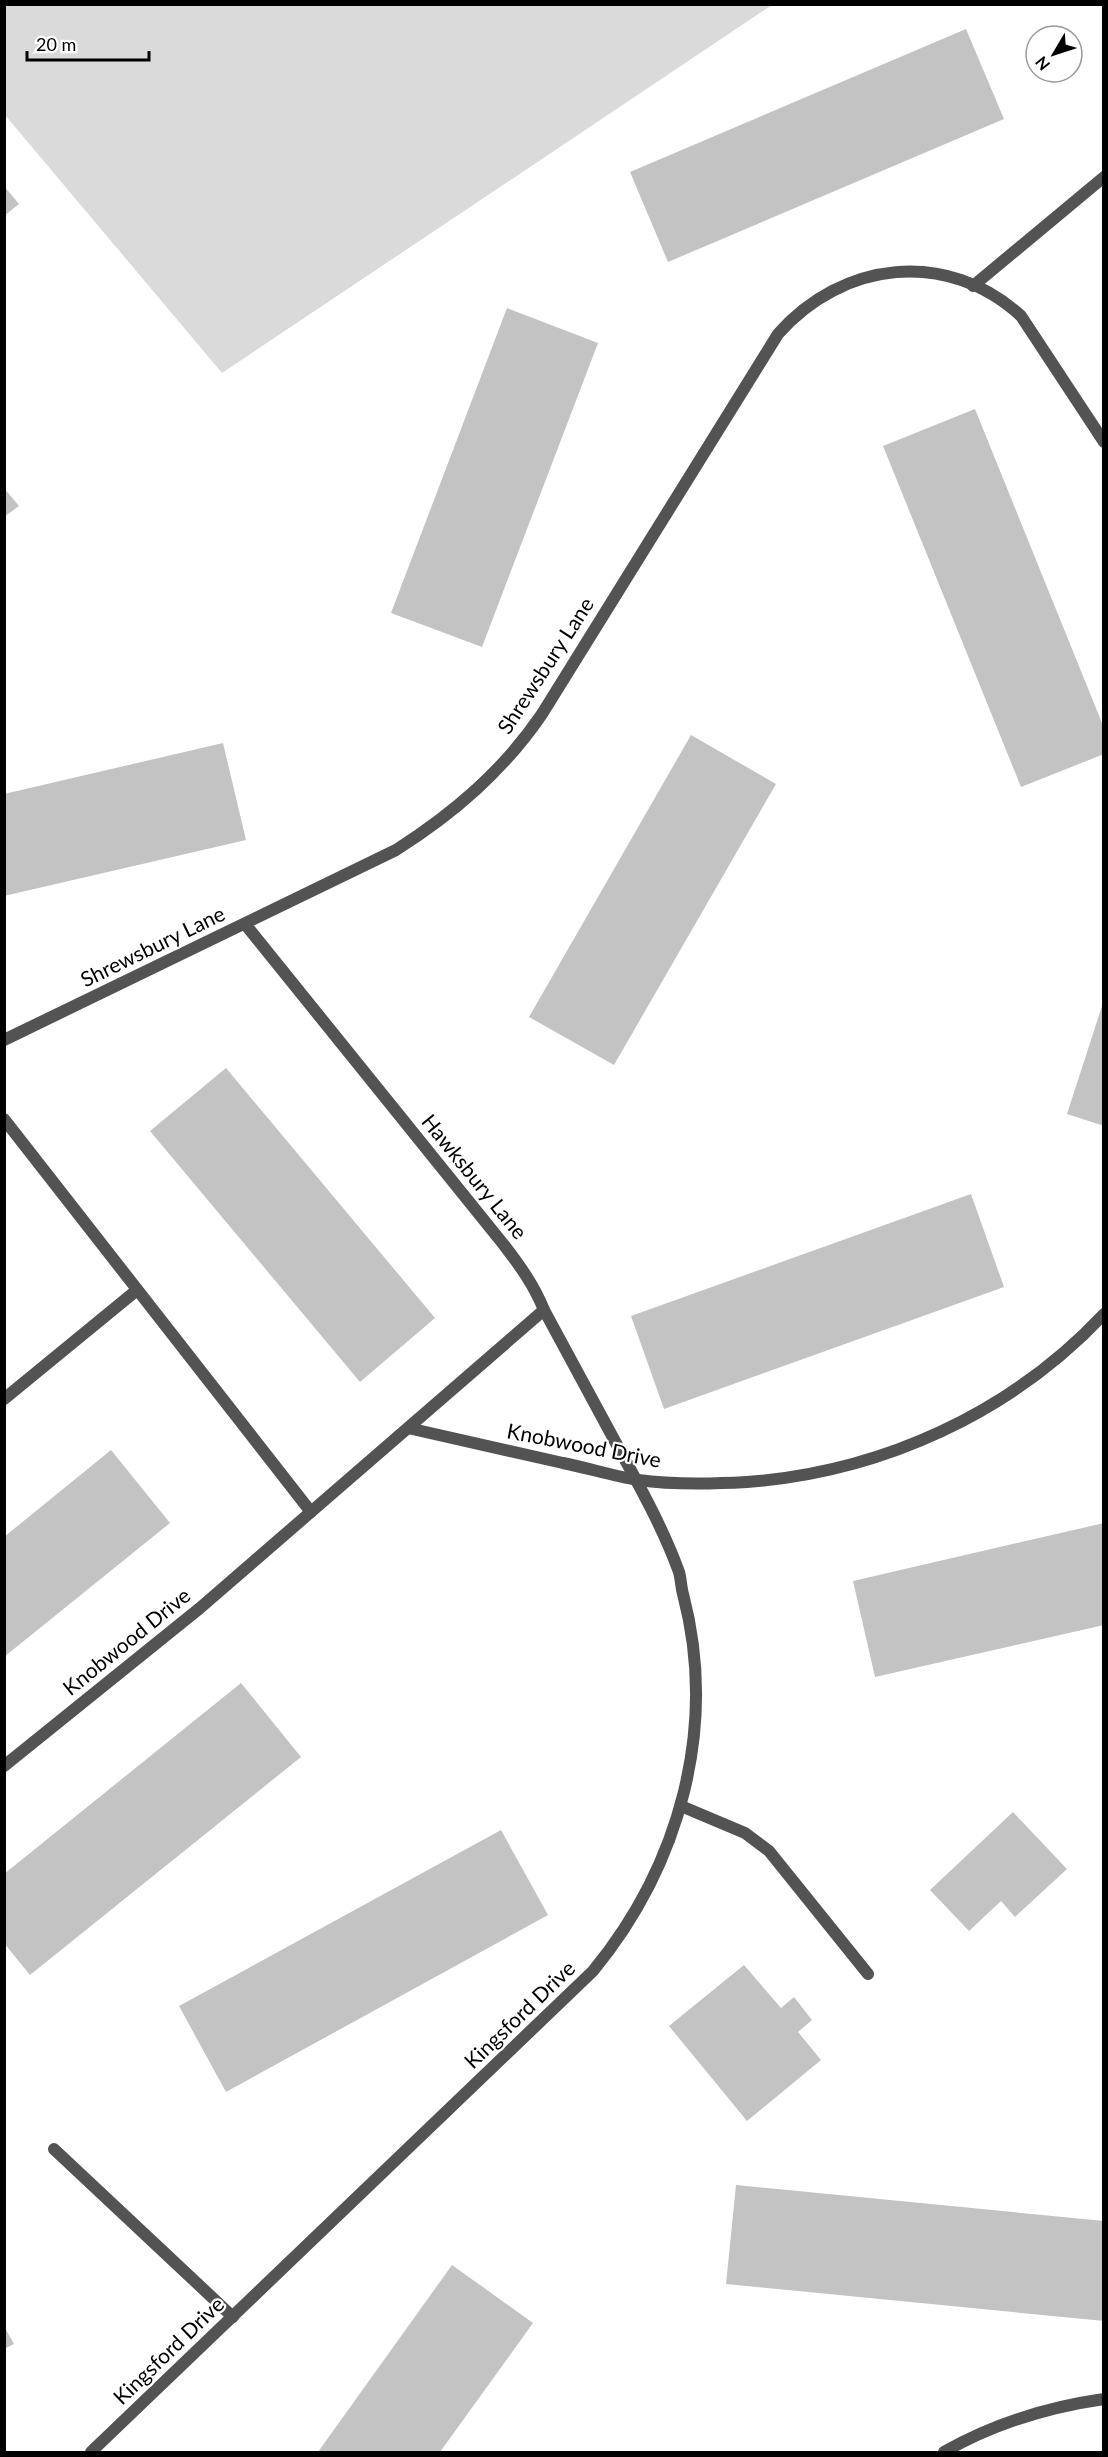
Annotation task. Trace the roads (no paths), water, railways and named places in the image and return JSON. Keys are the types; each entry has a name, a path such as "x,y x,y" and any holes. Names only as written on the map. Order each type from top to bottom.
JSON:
{"street":[{"path":"973,286 1104,177"},
{"name":"Shrewsbury Lane","path":"4,1040 396,850 430,828 477,790 506,761 542,714 778,334 802,309 841,285 885,273 923,271 941,274 973,286 1007,303 1021,316 1104,442"},
{"name":"Hawksbury Lane","path":"245,924 525,1271 636,1479"},
{"path":"4,1119 311,1512"},
{"path":"4,1400 137,1290"},
{"name":"Knobwood Drive","path":"4,1766 200,1608 544,1310"},
{"name":"Knobwood Drive","path":"408,1428 636,1479 706,1485 784,1479 834,1470 882,1456 975,1415 1011,1393 1074,1344 1104,1314"},
{"name":"Kingsford Drive","path":"91,2452 593,1971 624,1931 641,1903 667,1848 681,1806 692,1761 696,1722 696,1678 690,1622 680,1574 670,1548 636,1479"},
{"path":"681,1806 745,1833 769,1851 868,1974"},
{"path":"54,2149 233,2317"},
{"path":"944,2452 990,2430 1026,2417 1064,2406 1104,2399"}]}
